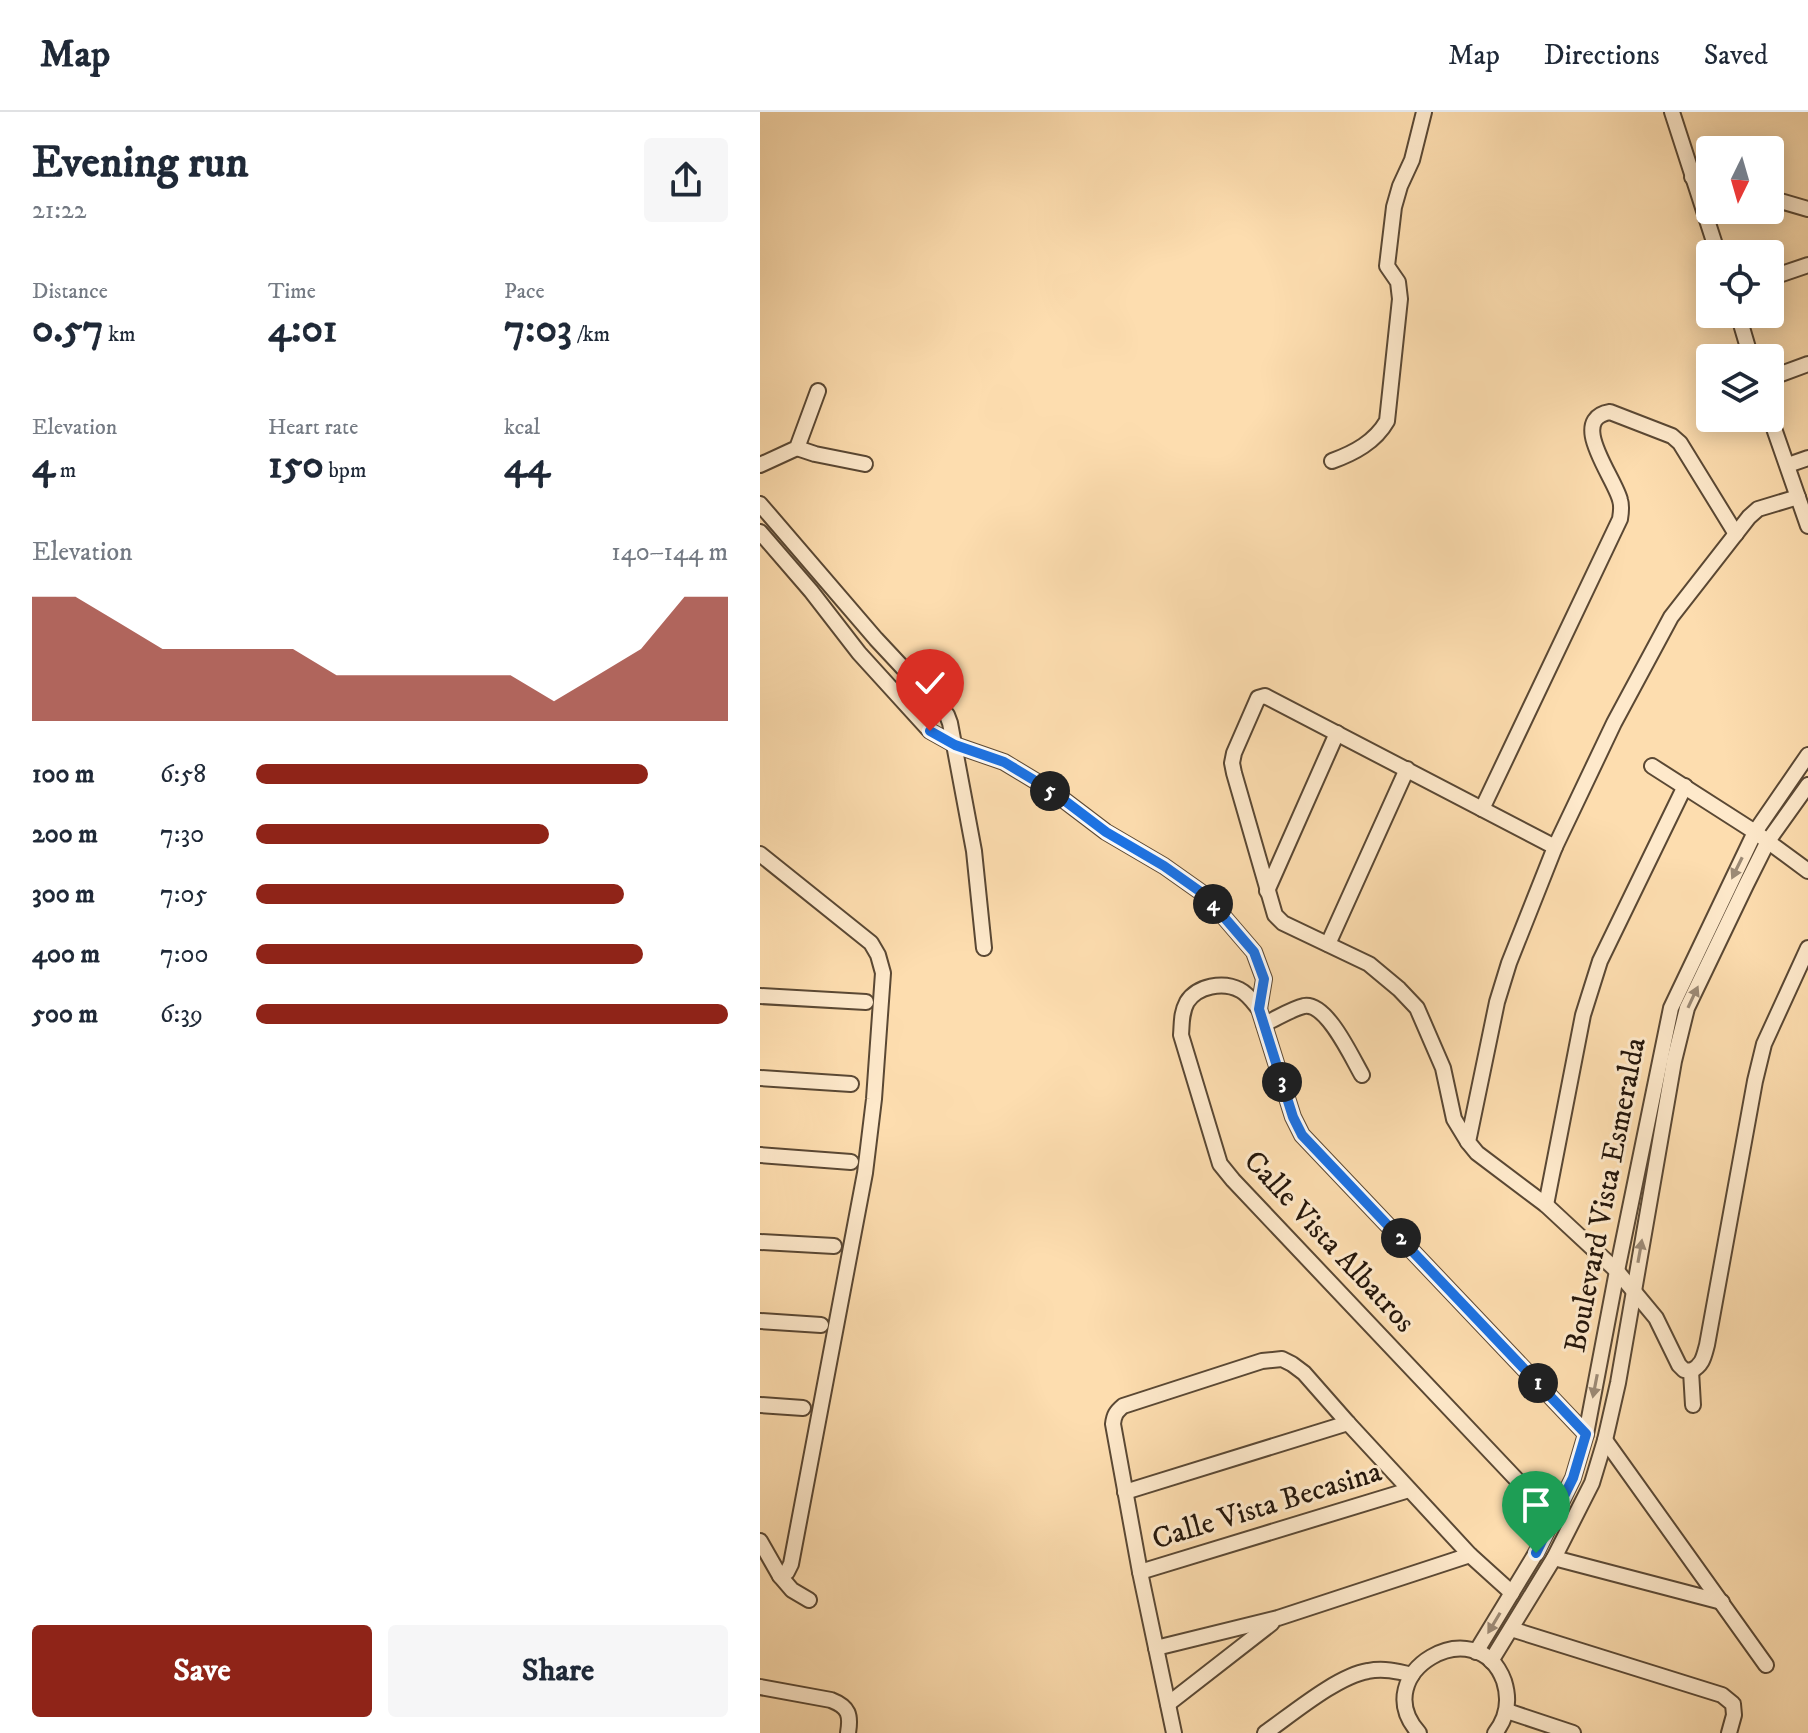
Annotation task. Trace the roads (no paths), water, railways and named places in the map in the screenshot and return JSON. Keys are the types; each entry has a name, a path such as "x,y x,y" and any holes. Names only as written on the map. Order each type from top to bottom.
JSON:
{"street":[{"path":"1332,461 1349,455 1371,441 1387,421 1400,299 1398,282 1387,266 1394,207 1412,160 1424,112"},
{"path":"1672,112 1713,240"},
{"path":"1692,177 1696,178"},
{"path":"1784,202 1808,209"},
{"path":"1784,273 1808,265"},
{"path":"1784,373 1808,364"},
{"path":"797,448 818,391"},
{"path":"1482,809 1620,519 1620,498 1593,440 1591,428 1594,419 1601,413 1610,412 1672,436 1680,443 1736,534"},
{"path":"1776,432 1808,526"},
{"path":"760,465 797,448 865,464"},
{"path":"1788,465 1808,458"},
{"path":"1468,1142 1497,1002 1509,963 1555,847 1614,723 1671,617 1749,517 1758,509 1798,497"},
{"path":"760,504 876,639 947,715 974,851 984,948"},
{"path":"760,532 859,653 930,731 955,745 1004,762 1205,895 1254,952 1264,979 1259,1009"},
{"path":"1555,847 1265,696 1258,698 1234,753 1232,763 1275,915 1283,923 1369,964 1417,1008 1443,1068 1454,1119 1468,1142 1477,1153 1546,1205 1617,1271 1656,1318 1684,1370 1691,1371 1703,1362 1764,1044 1808,948"},
{"path":"1267,891 1337,733"},
{"name":"Boulevard Vista Esmeralda","path":"1476,1652 1536,1553 1573,1478 1586,1434 1671,1008 1755,832 1808,755"},
{"path":"1652,766 1755,832 1808,871"},
{"path":"1328,944 1407,769"},
{"name":"Boulevard Vista Esmeralda","path":"1491,1661 1554,1558 1592,1483 1605,1440 1618,1383 1674,1061 1687,1008 1768,841 1808,785"},
{"path":"1546,1205 1583,1015 1600,961 1685,786"},
{"path":"760,854 871,943 883,973 865,1173 791,1564 787,1572 780,1576"},
{"name":"Calle Vista Albatros","path":"1553,1518 1243,1192 1220,1164 1181,1035 1182,1013 1189,999 1199,990 1213,986 1240,990 1259,1009 1293,1117 1302,1135 1586,1434"},
{"path":"760,996 866,1002"},
{"path":"1264,1024 1304,1006 1315,1006 1329,1018 1362,1075"},
{"path":"760,1078 851,1084"},
{"path":"760,1155 851,1162"},
{"path":"760,1242 834,1246"},
{"path":"760,1321 821,1325"},
{"path":"1174,1733 1113,1424 1113,1417 1123,1406 1262,1361 1282,1359 1304,1373 1470,1555 1512,1593"},
{"path":"1691,1371 1693,1405"},
{"path":"760,1405 803,1408"},
{"path":"1125,1492 1348,1423"},
{"path":"1605,1440 1766,1665"},
{"name":"Calle Vista Becasina","path":"1140,1572 1409,1490"},
{"path":"760,1541 780,1576 792,1590 809,1600"},
{"path":"1156,1648 1278,1618 1470,1555"},
{"path":"1554,1558 1722,1602"},
{"path":"1168,1704 1278,1618"},
{"path":"1511,1629 1722,1695 1733,1704 1734,1715 1729,1733"},
{"path":"1415,1732 1406,1703 1412,1675 1435,1653 1455,1648 1476,1652 1491,1661 1501,1675 1507,1690 1507,1711 1495,1733"},
{"path":"1265,1733 1336,1684 1364,1671 1389,1669 1412,1675"},
{"path":"760,1687 841,1704 848,1712 848,1733"},
{"path":"1507,1711 1573,1733"}]}
